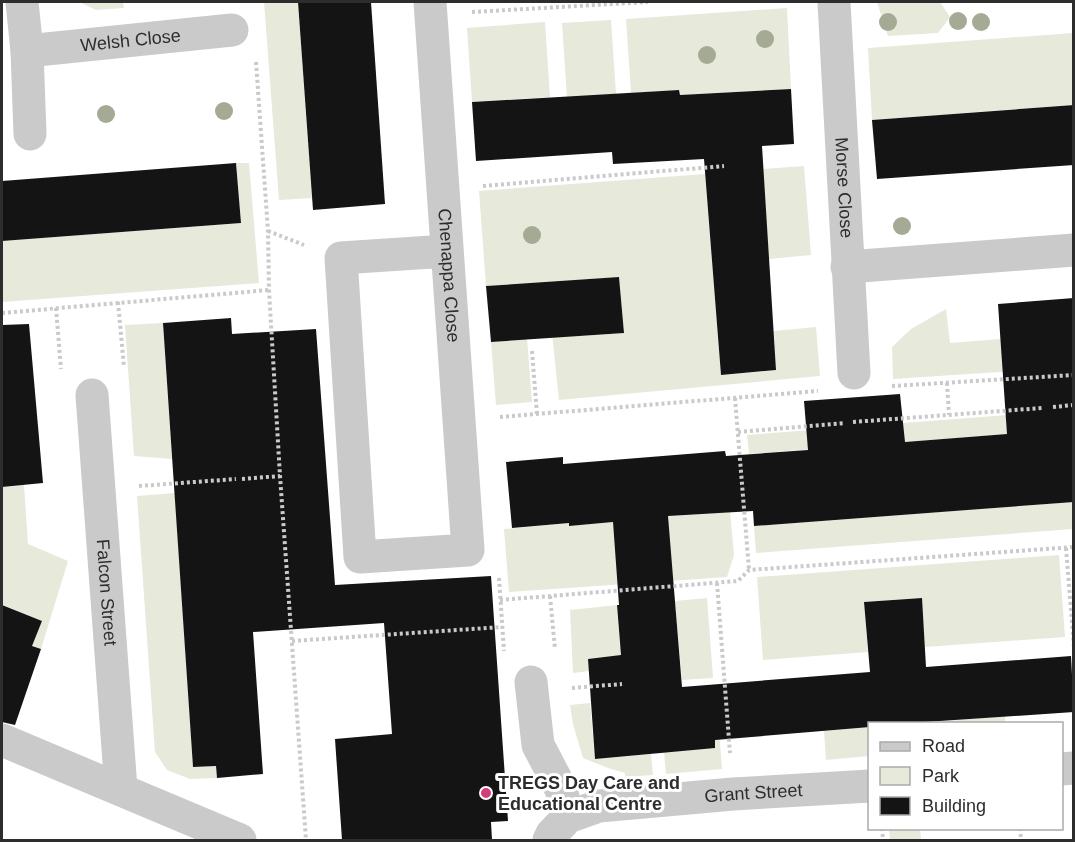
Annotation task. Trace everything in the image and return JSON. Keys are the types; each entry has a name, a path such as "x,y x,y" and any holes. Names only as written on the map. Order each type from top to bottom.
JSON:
{"street":[{"path":"22,2 27,51 30,134"},
{"name":"Morse Close","path":"834,2 854,373"},
{"name":"Chenappa Close","path":"430,8 468,550"},
{"name":"Welsh Close","path":"27,51 232,30"},
{"path":"847,267 1074,250"},
{"path":"447,251 341,258 360,557 468,550"},
{"name":"Falcon Street","path":"93,395 122,789"},
{"path":"532,687 538,744 561,789 559,829"},
{"path":"2,740 240,840"},
{"name":"Grant Street","path":"559,829 599,806 733,794 868,786"}],"path":[{"path":"430,8 648,2"},
{"path":"255,52 268,231 269,290 280,476 306,840"},
{"path":"442,189 724,166"},
{"path":"2,313 269,290"},
{"path":"532,351 537,414"},
{"path":"889,386 1074,375"},
{"path":"946,383 948,415"},
{"path":"459,421 818,391"},
{"path":"735,398 749,570"},
{"path":"1053,407 1074,405"},
{"path":"853,423 1042,408"},
{"path":"738,432 845,423"},
{"path":"242,479 280,476"},
{"path":"99,489 236,479"},
{"path":"500,600 738,581 749,570 1074,547"},
{"path":"468,550 497,548 505,667 532,687 622,684"},
{"path":"1066,548 1074,647"},
{"path":"717,583 733,794"},
{"path":"292,641 502,627"}],"green space":[{"path":"79,2 123,2 124,8 96,10"},
{"path":"264,2 298,2 312,198 279,200"},
{"path":"877,2 940,2 950,17 938,33 888,36"},
{"path":"787,8 791,89 680,95 679,90 631,93 626,19"},
{"path":"611,20 616,94 567,97 562,23"},
{"path":"545,22 550,97 472,102 467,28"},
{"path":"1073,33 1073,105 872,120 868,48"},
{"path":"236,163 249,163 259,283 2,302 2,241 241,223"},
{"path":"804,166 811,255 769,259 763,169"},
{"path":"705,174 721,375 776,370 774,331 816,327 820,376 559,400 552,333 581,336 624,333 619,277 486,286 479,191"},
{"path":"946,309 950,343 1073,333 1073,367 893,379 892,347 911,329"},
{"path":"163,323 172,459 134,456 125,325"},
{"path":"527,338 532,402 496,405 491,342"},
{"path":"1073,410 1073,429 749,454 747,435"},
{"path":"24,485 28,544 68,561 41,649 32,646 42,621 2,606 2,487"},
{"path":"175,493 193,767 216,766 217,778 190,779 167,770 155,752 137,496"},
{"path":"1073,502 1073,529 756,553 754,526"},
{"path":"730,512 734,555 727,577 509,592 504,529 569,523 569,526 613,522 616,553 668,516"},
{"path":"1059,555 1065,637 925,647 921,598 864,602 868,652 763,660 757,577"},
{"path":"707,598 713,678 682,680 675,601"},
{"path":"617,605 620,647 627,655 588,659 589,671 573,673 570,610"},
{"path":"711,691 716,691 722,769 666,774 664,752 715,748"},
{"path":"590,703 595,759 651,754 653,775 625,777 625,773 583,758 570,705"},
{"path":"1005,716 1005,722 935,722"},
{"path":"868,727 868,756 826,760 824,731"},
{"path":"889,830 920,830 921,840 890,840"}],"building":[{"path":"298,2 371,2 385,204 313,210"},
{"path":"791,89 794,144 762,146 776,370 721,375 704,159 613,164 612,152 476,161 472,102 679,90 680,95"},
{"path":"1074,105 1074,165 877,179 872,120"},
{"path":"236,163 241,223 2,241 2,181"},
{"path":"619,277 624,333 491,342 486,286"},
{"path":"1074,298 1074,502 754,526 753,511 668,516 682,687 870,672 864,602 922,598 926,667 1071,656 1074,712 925,722 868,722 868,727 715,740 715,748 595,759 588,659 621,655 613,522 512,528 506,462 563,457 563,464 725,451 726,456 808,450 804,401 900,394 905,442 1007,434 998,304"},
{"path":"231,318 232,334 316,329 335,585 491,576 508,821 491,822 492,840 342,840 335,739 392,734 384,623 253,632 263,774 217,778 216,766 193,767 163,323"},
{"path":"29,324 43,483 2,487 2,325"},
{"path":"2,605 42,621 32,646 41,649 15,725 2,722"}],"place":[{"name":"TREGS Day Care and Educational Centre","path":"486,793"}]}
